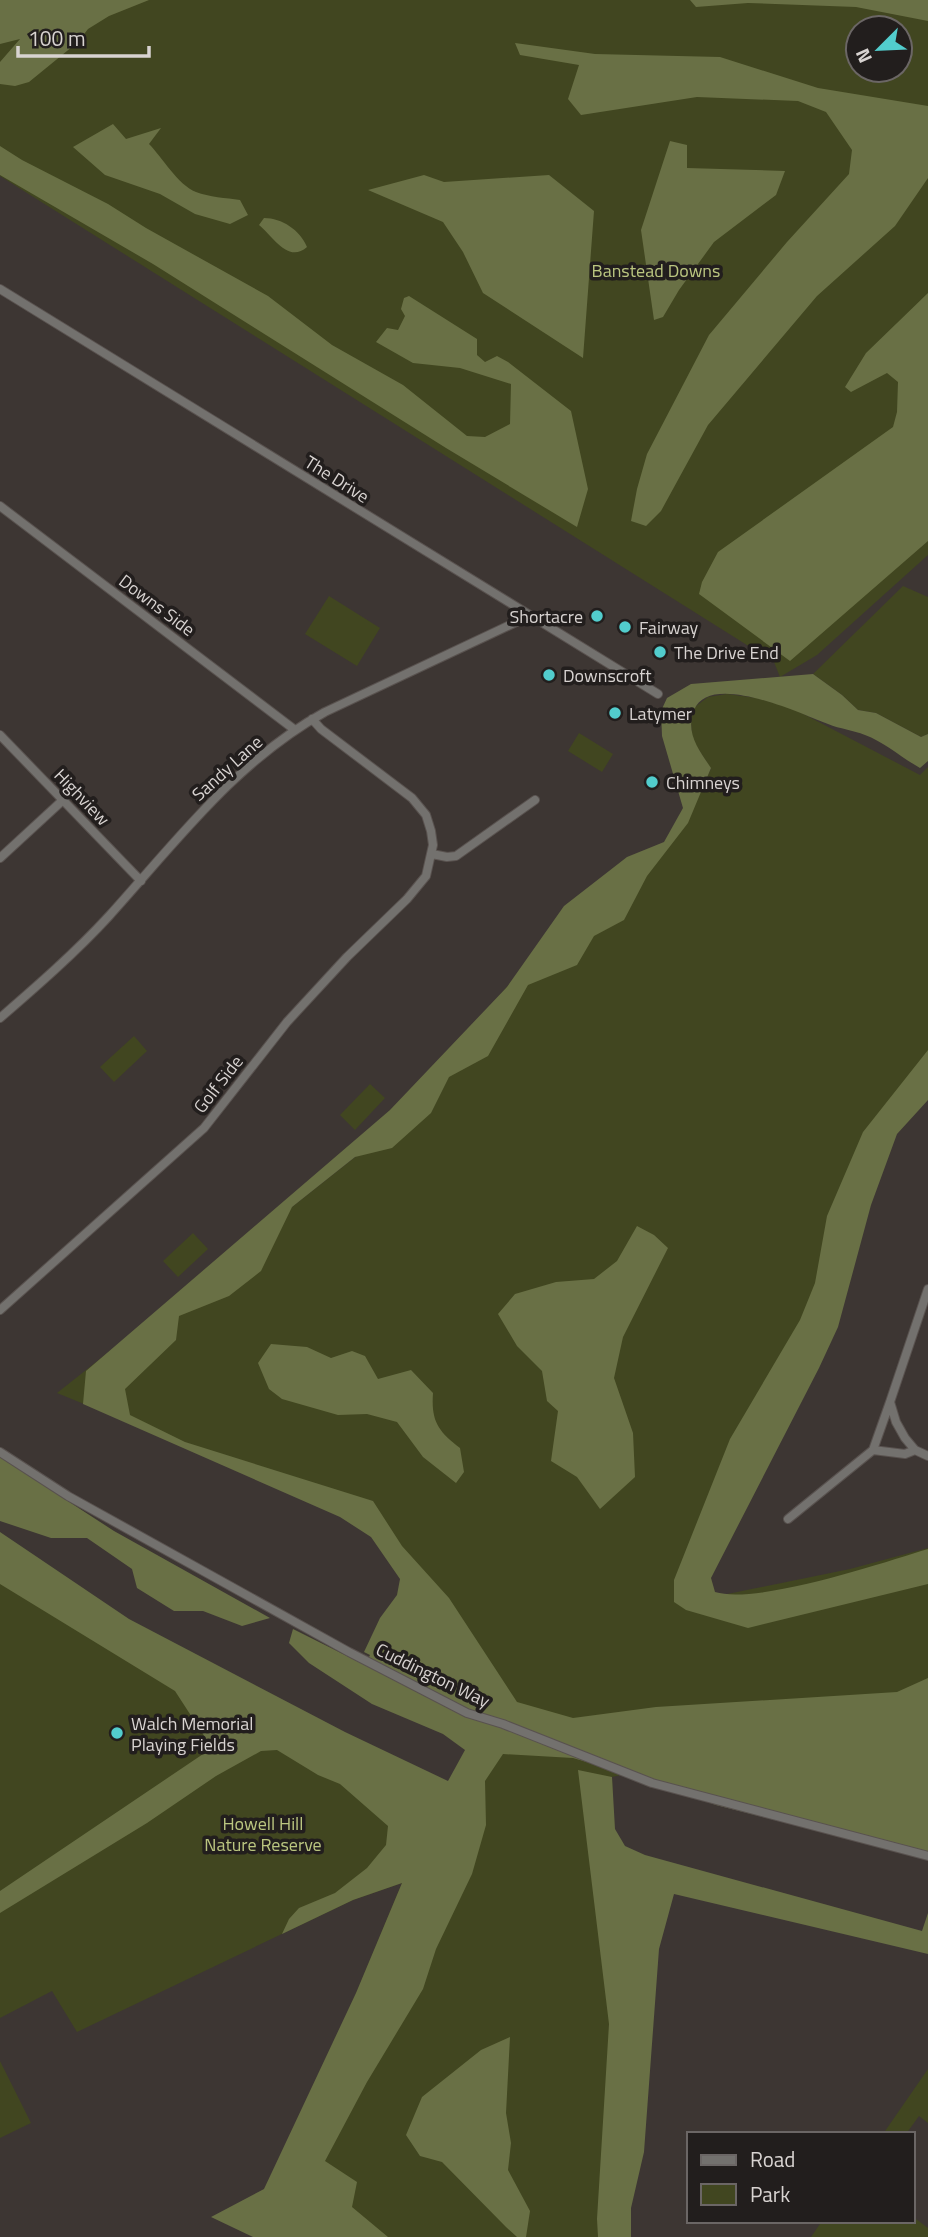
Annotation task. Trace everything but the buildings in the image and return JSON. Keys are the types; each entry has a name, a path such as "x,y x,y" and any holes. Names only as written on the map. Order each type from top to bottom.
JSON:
{"street":[{"name":"The Drive","path":"0,289 658,694"},
{"name":"Downs Side","path":"0,506 295,730"},
{"name":"Sandy Lane","path":"0,1018 106,919 211,800 295,730 312,719 529,616"},
{"path":"312,719 321,729 412,798 429,822 433,840 432,853 447,857 456,856 535,800"},
{"name":"Highview","path":"0,736 141,881"},
{"path":"0,858 62,800"},
{"name":"Golf Side","path":"0,1310 204,1128 287,1022 426,876 432,853"},
{"path":"788,1519 873,1450 928,1289"},
{"path":"890,1402 896,1422 915,1450 928,1456"},
{"path":"873,1450 905,1454 915,1450"},
{"name":"Cuddington Way","path":"0,1452 93,1510 337,1645 467,1713 503,1724 652,1783 928,1856"}],"green space":[{"name":"Banstead Downs","path":"0,0 928,0 928,555 817,655 780,677 774,662 0,176"},
{"path":"0,0 149,0 109,16 88,29 78,42 29,82 15,86 0,84 0,62 20,39 0,44"},
{"path":"690,0 928,0 928,21 914,18 914,14 892,14 856,7 748,3 696,7"},
{"path":"515,43 595,54 720,57 818,88 928,106 928,178 895,226 817,296 708,425 661,511 646,526 631,521 647,454 709,335 787,242 849,174 852,150 826,112 798,101 697,97 581,115 568,99 579,65 520,55"},
{"path":"113,124 126,139 161,128 149,144 177,177 196,192 240,200 248,215 230,224 195,214 160,194 105,175 73,147"},
{"path":"670,141 687,145 687,168 785,171 776,195 714,242 663,317 654,320 641,230"},
{"path":"0,146 108,204 268,296 332,345 403,385 467,436 485,437 510,424 511,384 460,368 413,363 376,342 387,328 398,330 405,316 401,309 404,298 409,296 477,339 477,355 485,362 497,356 508,362 571,411 588,489 577,527 153,264 0,175"},
{"path":"424,175 444,182 549,175 594,211 583,358 483,293 463,252 443,222 368,190"},
{"path":"264,218 290,226 300,235 307,247 293,252 281,246 259,225"},
{"path":"928,293 928,541 790,661 699,594 702,582 718,552 893,427 897,412 898,382 887,373 851,392 845,387 866,353"},
{"path":"903,586 928,597 928,734 921,737 876,713 858,710 813,674"},
{"path":"329,596 380,628 357,666 305,634"},
{"path":"813,674 858,710 876,713 921,737 928,734 928,761 920,768 872,738 758,699 737,694 718,694 703,699 694,710 691,726 695,741 711,768 688,823 647,876 624,920 594,936 577,965 528,985 488,1056 449,1077 431,1113 392,1148 355,1157 292,1207 261,1271 229,1296 179,1316 176,1340 125,1389 130,1415 185,1442 373,1501 402,1546 449,1598 517,1702 573,1718 656,1707 897,1692 928,1678 928,1859 716,1805 658,1783 573,1758 503,1754 485,1781 486,1825 472,1874 436,1949 423,1989 367,2082 325,2161 357,2182 352,2207 388,2237 253,2237 211,2217 264,2189 356,1993 402,1883 353,1900 282,1934 289,1919 299,1908 335,1893 367,1868 386,1845 388,1826 340,1784 318,1775 277,1750 261,1751 216,1776 147,1823 0,1913 0,1891 212,1748 175,1691 0,1584 0,1532 129,1619 345,1732 448,1781 465,1750 443,1734 372,1704 309,1663 289,1643 293,1629 365,1665 370,1655 364,1652 380,1618 397,1595 400,1579 371,1537 340,1517 83,1404 86,1371 390,1110 507,987 564,906 627,857 664,842 683,808 662,736 661,711 667,698 691,684"},
{"name":"Howell Hill Nature Reserve","path":"727,694 757,698 792,708 920,775 928,767 928,1095 907,1112 869,1170 698,1600 850,1569 928,1548 928,1709 612,1777 626,2237 346,2237 274,2191 402,1883 353,1900 77,2032 52,1991 0,2018 0,1559 433,1810 473,1736 375,1523 57,1393 378,1139 556,929 665,851 711,769 692,739 691,720 695,707 708,697"},
{"path":"579,733 613,754 602,772 568,751"},
{"path":"134,1036 147,1051 114,1082 100,1067"},
{"path":"928,1050 928,1100 897,1134 871,1205 838,1327 711,1578 715,1592 760,1593 820,1581 928,1549 928,1584 748,1628 686,1610 674,1602 674,1580 730,1439 800,1320 815,1283 827,1216 863,1132"},
{"path":"370,1084 385,1098 355,1130 340,1115"},
{"path":"637,1226 654,1235 668,1248 623,1337 614,1378 633,1433 635,1477 600,1509 577,1477 551,1461 558,1411 547,1401 542,1371 517,1346 498,1314 515,1294 556,1282 594,1279 617,1261"},
{"path":"193,1233 208,1249 178,1277 163,1261"},
{"path":"271,1344 307,1347 331,1358 352,1351 365,1356 378,1379 411,1370 433,1393 435,1418 441,1431 460,1448 464,1472 456,1483 423,1457 397,1422 367,1414 338,1415 282,1399 269,1389 258,1363"},
{"path":"0,1457 114,1531 270,1618 242,1626 203,1611 174,1611 137,1588 132,1569 87,1538 51,1538 0,1521"},
{"path":"578,1770 612,1777 615,1829 625,1846 645,1855 922,1931 928,1913 928,1954 674,1894 659,1949 644,2152 631,2208 631,2237 598,2237 609,2024"},
{"path":"510,2037 506,2113 511,2143 508,2170 530,2211 526,2237 517,2237 442,2162 420,2156 406,2135 422,2097 481,2050"},
{"path":"0,2061 31,2123 0,2138"},
{"path":"928,2069 928,2123 919,2116 907,2132 884,2132"},
{"path":"914,2218 928,2228 928,2237 811,2237 821,2223 914,2223"}],"place":[{"name":"Shortacre","path":"597,616"},
{"name":"Fairway","path":"625,627"},
{"name":"The Drive End","path":"660,652"},
{"name":"Downscroft","path":"549,675"},
{"name":"Latymer","path":"615,713"},
{"name":"Chimneys","path":"652,782"},
{"name":"Walch Memorial Playing Fields","path":"117,1733"}]}
